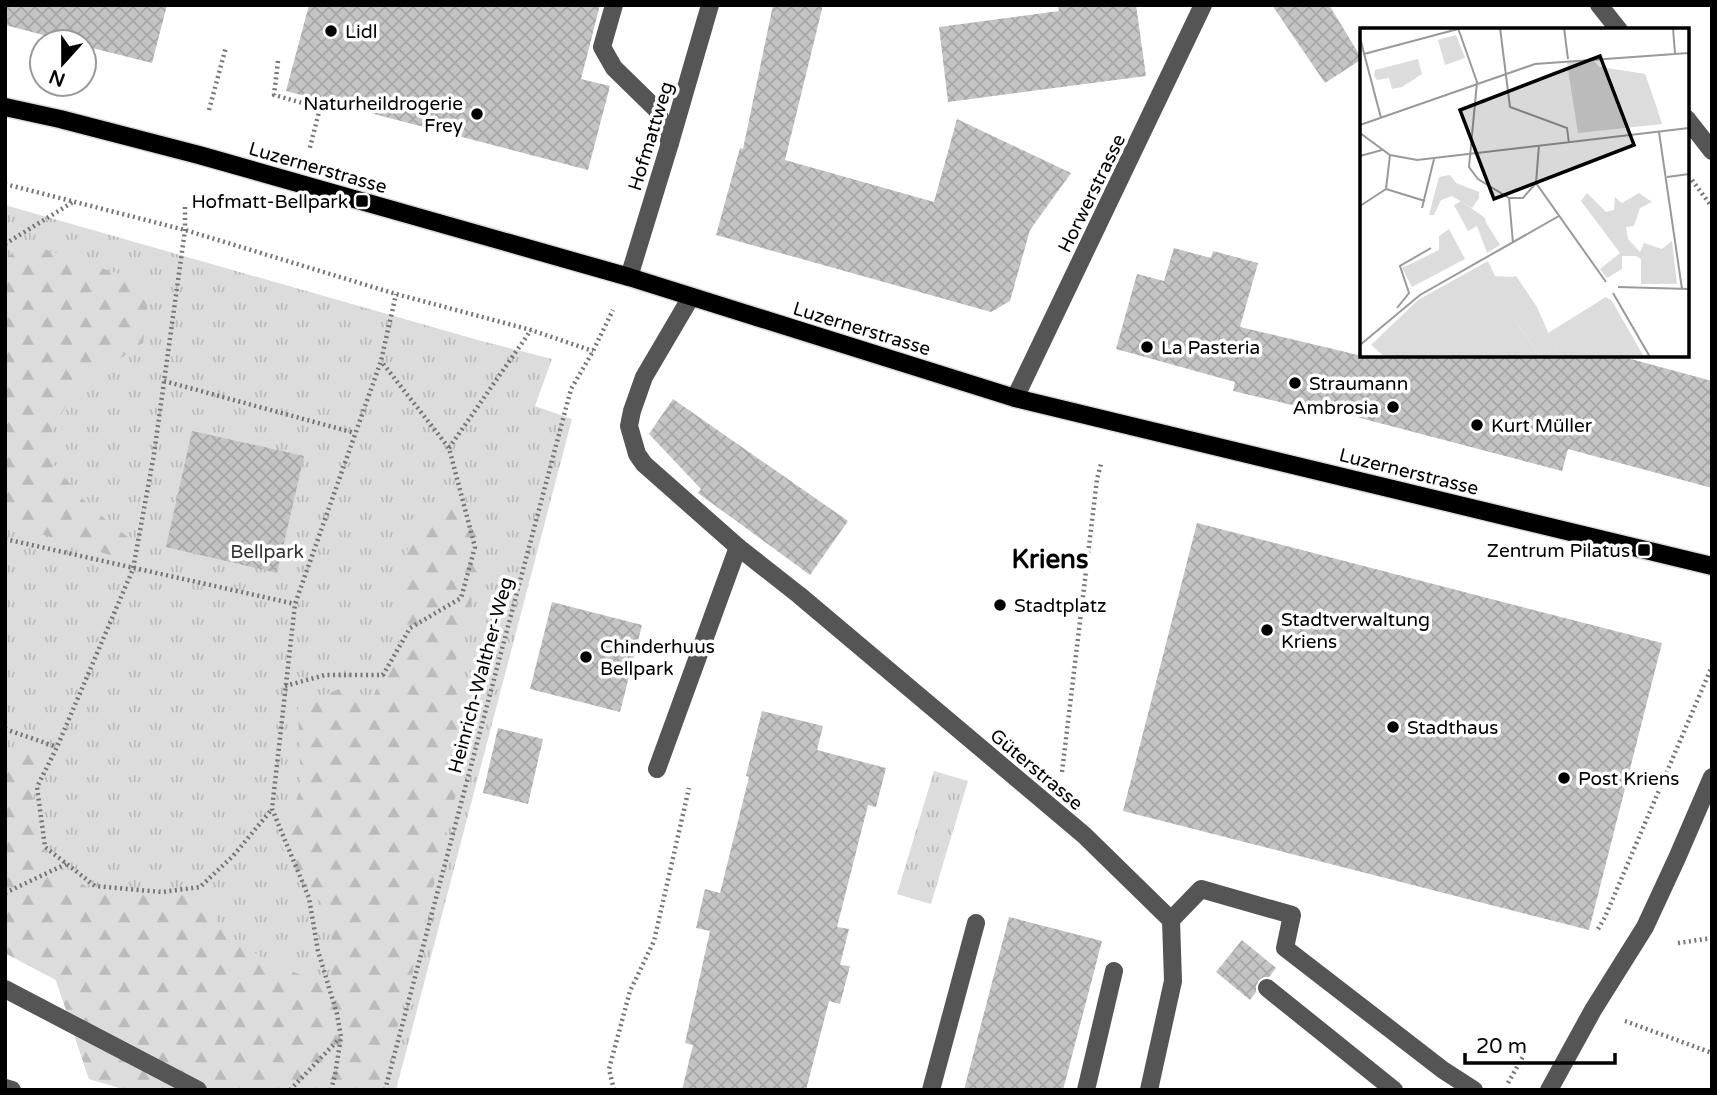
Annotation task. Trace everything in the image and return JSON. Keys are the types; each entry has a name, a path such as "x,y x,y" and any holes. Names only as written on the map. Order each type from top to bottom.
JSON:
{"main road":[{"name":"Luzernerstrasse","path":"5,107 199,155 629,277 1016,398 1712,566"}],"street":[{"path":"614,5 603,47 614,68 657,110 670,143"},
{"name":"Hofmattweg","path":"629,277 710,5"},
{"name":"Horwerstrasse","path":"1016,398 1203,5"},
{"path":"1599,5 1617,28"},
{"path":"1689,121 1712,150"},
{"name":"Güterstrasse","path":"691,297 644,377 632,411 629,426 644,464 738,547 799,595 1084,835 1171,920"},
{"path":"657,769 738,547"},
{"path":"1549,1090 1593,1010 1645,928 1712,777"},
{"path":"1149,1090 1173,981 1171,920 1202,889 1292,915 1285,948 1443,1070 1474,1090"},
{"path":"931,1090 976,923"},
{"path":"1086,1090 1114,971"},
{"path":"1267,988 1394,1090"},
{"path":"5,989 198,1090"},
{"path":"5,1088 12,1090"}],"path":[{"path":"209,110 226,47"},
{"path":"278,61 274,95 320,108 316,123"},
{"path":"1689,177 1712,207"},
{"path":"5,184 185,230 396,294 531,330 593,351"},
{"path":"5,243 74,201"},
{"path":"185,206 185,230 155,454 133,569 57,747 37,787 45,847 95,886 162,892 200,887 233,856 272,809"},
{"name":"Heinrich-Walther-Weg","path":"385,1090 570,388 593,351 629,277"},
{"path":"331,1090 341,1037 337,1014 318,951 309,898 272,809 295,604 381,361 396,294"},
{"path":"449,447 531,330"},
{"path":"285,686 325,674 383,675 411,628 461,598 475,547 449,447 381,361"},
{"path":"164,380 355,433"},
{"path":"1061,775 1101,464"},
{"path":"5,539 295,604"},
{"path":"1598,929 1712,666"},
{"path":"5,729 57,747"},
{"path":"614,1090 609,1069 630,991 654,940 691,778 657,769"},
{"path":"5,893 66,864"},
{"path":"1593,1010 1712,1053"},
{"path":"290,1090 341,1037"},
{"path":"1503,1090 1531,1044"}],"green space":[{"name":"Bellpark","path":"5,205 552,359 535,406 572,419 396,1090 127,1090 89,1079 56,980 5,953"},
{"path":"25,243 150,284 143,343 75,389 52,432 54,465 88,505 129,538 122,554 113,556 5,523 5,259"},
{"path":"468,501 483,554 451,680 474,735 450,813 419,946 380,1090 127,1090 89,1079 56,980 5,953 5,754 43,755 34,775 33,826 44,850 73,878 93,891 109,893 168,896 203,894 224,933 269,962 311,979 331,976 332,918 282,850 277,835 291,814 301,787 298,706 339,689 373,697 400,636 401,566 425,506"},
{"path":"934,771 968,781 931,904 897,894"}],"building":[{"path":"5,5 167,5 152,63 98,50 98,28 28,28 28,31 5,25"},
{"path":"309,5 600,5 581,79 610,86 588,170 286,91"},
{"path":"773,5 823,5 785,160 934,202 957,119 1071,173 1030,230 1010,301 991,312 716,235 740,148 743,149"},
{"path":"1058,5 1136,5 1146,76 948,102 939,27 1059,11"},
{"path":"1272,5 1329,5 1360,56 1360,60 1325,83"},
{"path":"1174,248 1211,258 1213,251 1258,263 1240,327 1360,357 1623,357 1712,381 1712,488 1568,449 1562,471 1322,408 1321,412 1233,391 1235,382 1116,349 1137,274 1164,281"},
{"path":"673,399 848,521 810,575 698,493 701,489 649,434"},
{"path":"192,431 304,456 277,573 166,547"},
{"name":"Stadthaus","path":"1197,523 1662,643 1589,930 1123,811"},
{"name":"Chinderhuus Bellpark","path":"552,602 642,625 620,712 530,689"},
{"path":"762,711 823,726 817,750 886,768 876,807 868,805 837,927 849,929 840,965 850,966 840,1004 829,1001 806,1090 682,1090 693,1045 685,1043 710,931 696,928 705,889 720,893 749,777 746,776"},
{"path":"498,728 543,739 528,804 483,793"},
{"path":"1009,917 1102,941 1063,1090 964,1090"},
{"path":"1242,940 1276,968 1269,977 1259,980 1256,992 1250,1000 1216,972"}],"place":[{"name":"Lidl","path":"331,31"},
{"name":"Naturheildrogerie Frey","path":"477,114"},
{"name":"Hofmatt-Bellpark","path":"362,201"},
{"name":"La Pasteria","path":"1147,347"},
{"name":"Straumann","path":"1295,383"},
{"name":"Ambrosia","path":"1393,407"},
{"name":"Kurt Müller","path":"1477,425"},
{"name":"Zentrum Pilatus","path":"1644,550"},
{"name":"Stadtplatz","path":"1000,605"},
{"name":"Stadtverwaltung Kriens","path":"1267,630"},
{"name":"Chinderhuus Bellpark","path":"586,657"},
{"name":"Stadthaus","path":"1393,727"},
{"name":"Post Kriens","path":"1564,778"}],"district":[{"name":"Kriens","path":"1050,559"}]}
